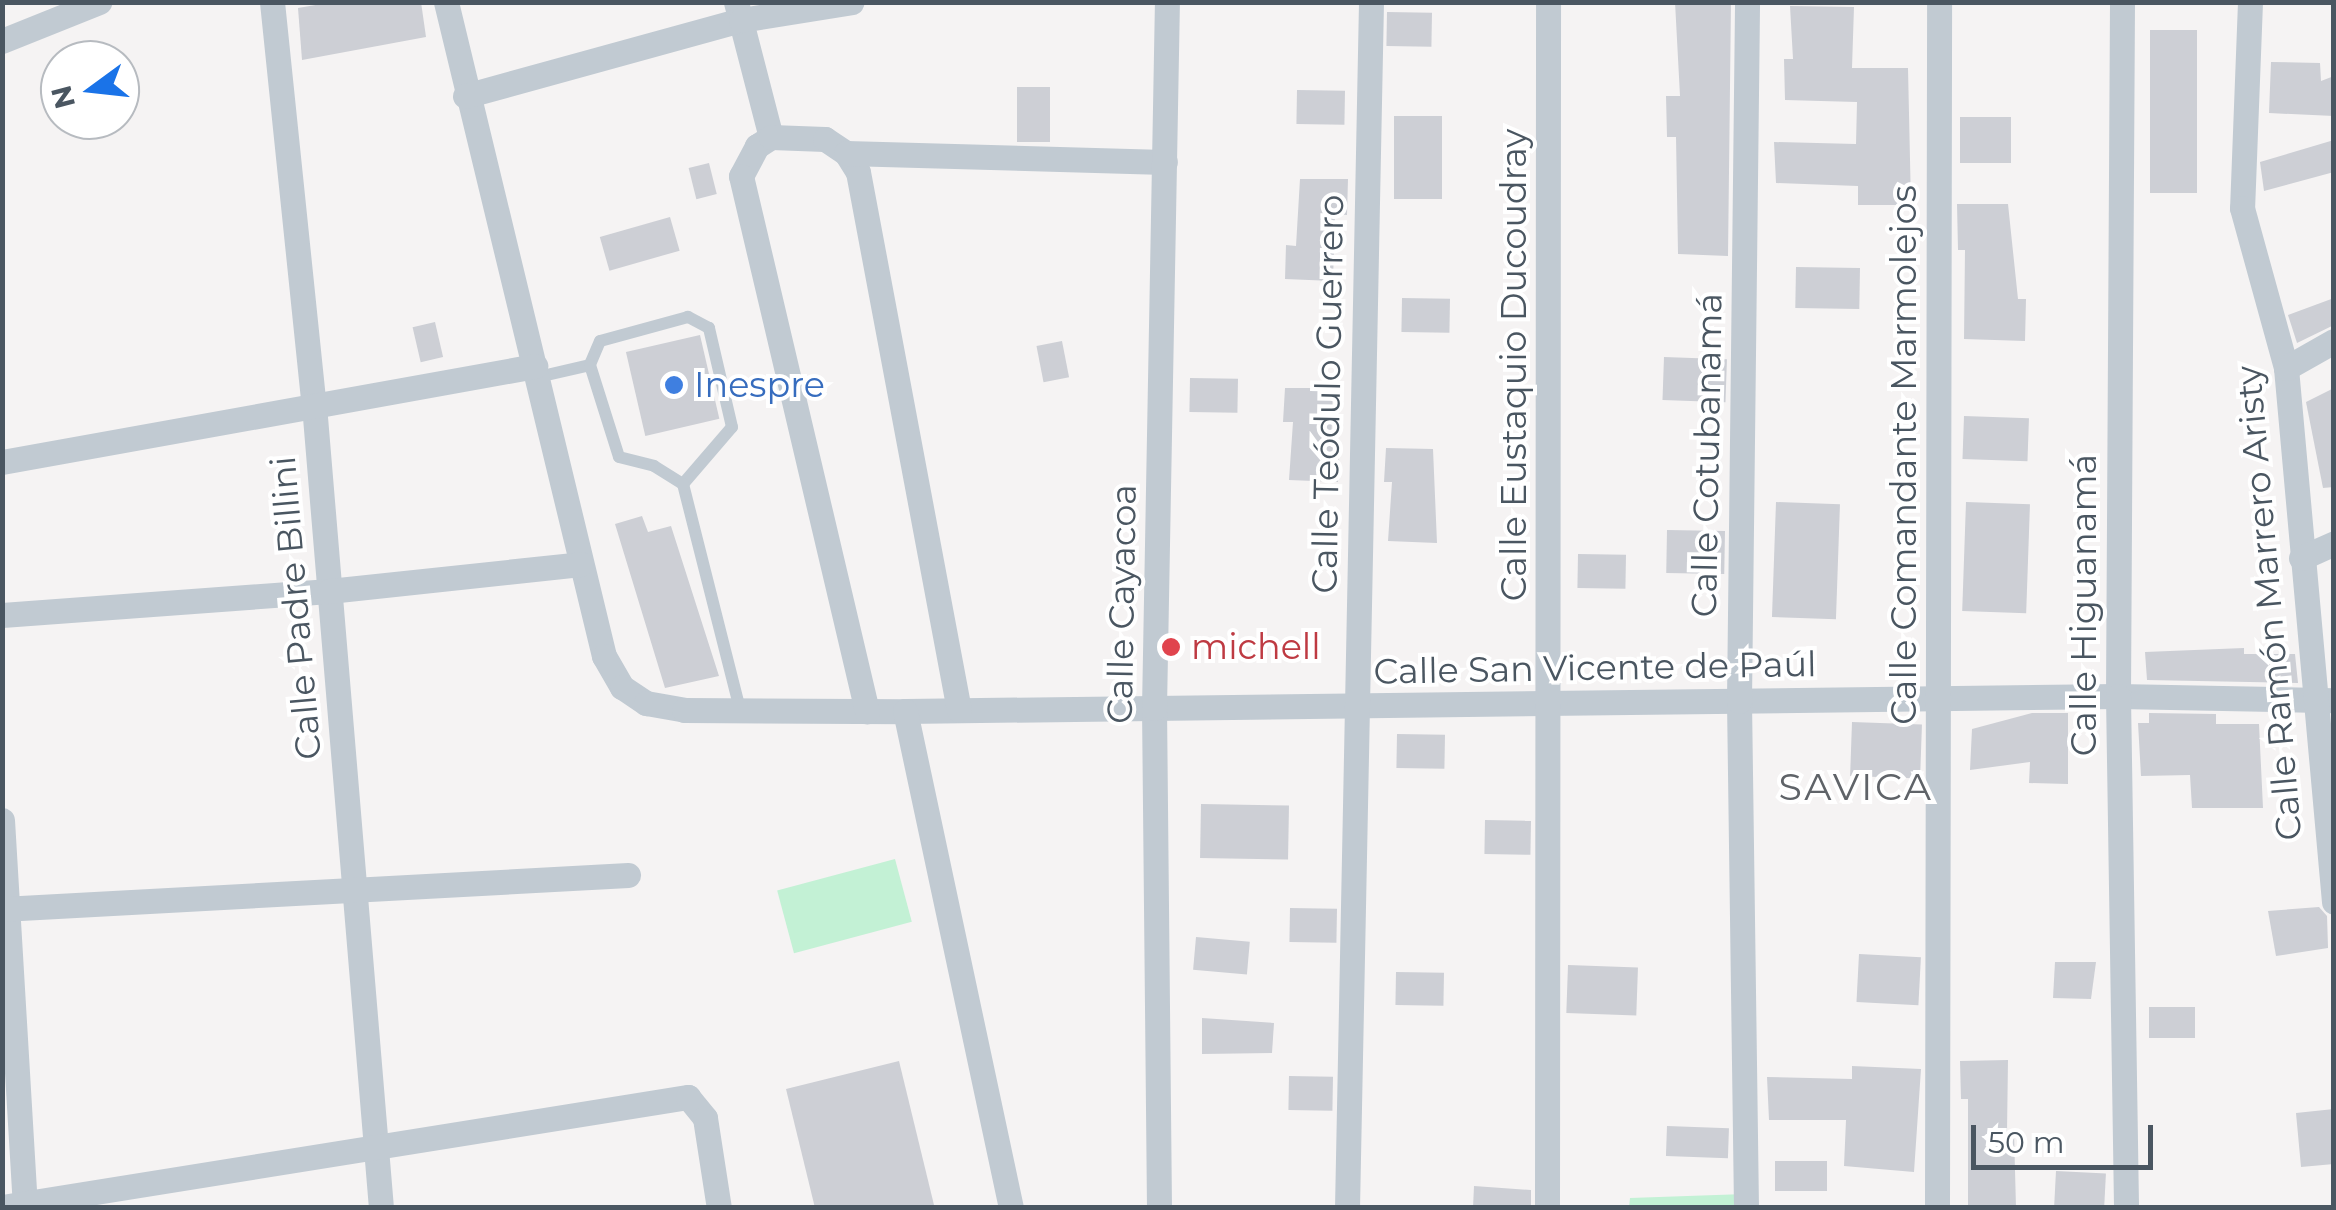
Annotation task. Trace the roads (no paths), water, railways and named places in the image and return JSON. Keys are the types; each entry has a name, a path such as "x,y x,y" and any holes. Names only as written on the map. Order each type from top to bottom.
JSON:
{"street":[{"path":"2,42 99,2"},
{"name":"Calle Padre Billini","path":"272,2 314,404 381,1208"},
{"path":"2,615 328,592 580,564 536,371 465,96 446,2"},
{"path":"465,96 738,11 852,2"},
{"name":"Calle Cayacoa","path":"1159,1208 1154,708 1168,2"},
{"name":"Calle Teódulo Guerrero","path":"1347,1208 1371,2"},
{"name":"Calle Eustaquio Ducoudray","path":"1546,1208 1548,2"},
{"name":"Calle Cotubanamá","path":"1746,1208 1739,701 1747,2"},
{"name":"Calle Comandante Marmolejos","path":"1937,1208 1938,2"},
{"name":"Calle Higuanamá","path":"2122,2 2118,696 2126,1208"},
{"name":"Calle Ramón Marrero Aristy","path":"2250,2 2242,208 2286,368 2301,558 2322,701 2334,902"},
{"path":"738,11 772,137"},
{"path":"867,711 741,176 757,146 772,137 825,139 846,153 858,172 959,710"},
{"path":"846,153 1164,162"},
{"path":"2286,368 2334,340"},
{"path":"2,462 314,404 536,371"},
{"path":"2301,558 2334,542"},
{"name":"Calle San Vicente de Paúl","path":"580,564 604,656 622,687 646,703 740,710 905,711 2118,696 2322,701"},
{"path":"905,711 1010,1208"},
{"path":"2,820 17,1206 688,1097 705,1118 719,1208"},
{"path":"5,908 628,875"}],"lane":[{"path":"683,484 732,427 709,328 688,317 600,342 590,365 619,457 654,466 683,484 740,710"},
{"path":"536,371 590,365"}],"place":[{"name":"Inespre","path":"674,385"},
{"name":"michell","path":"1171,647"}],"district":[{"name":"SAVICA","path":"1856,787"}]}
